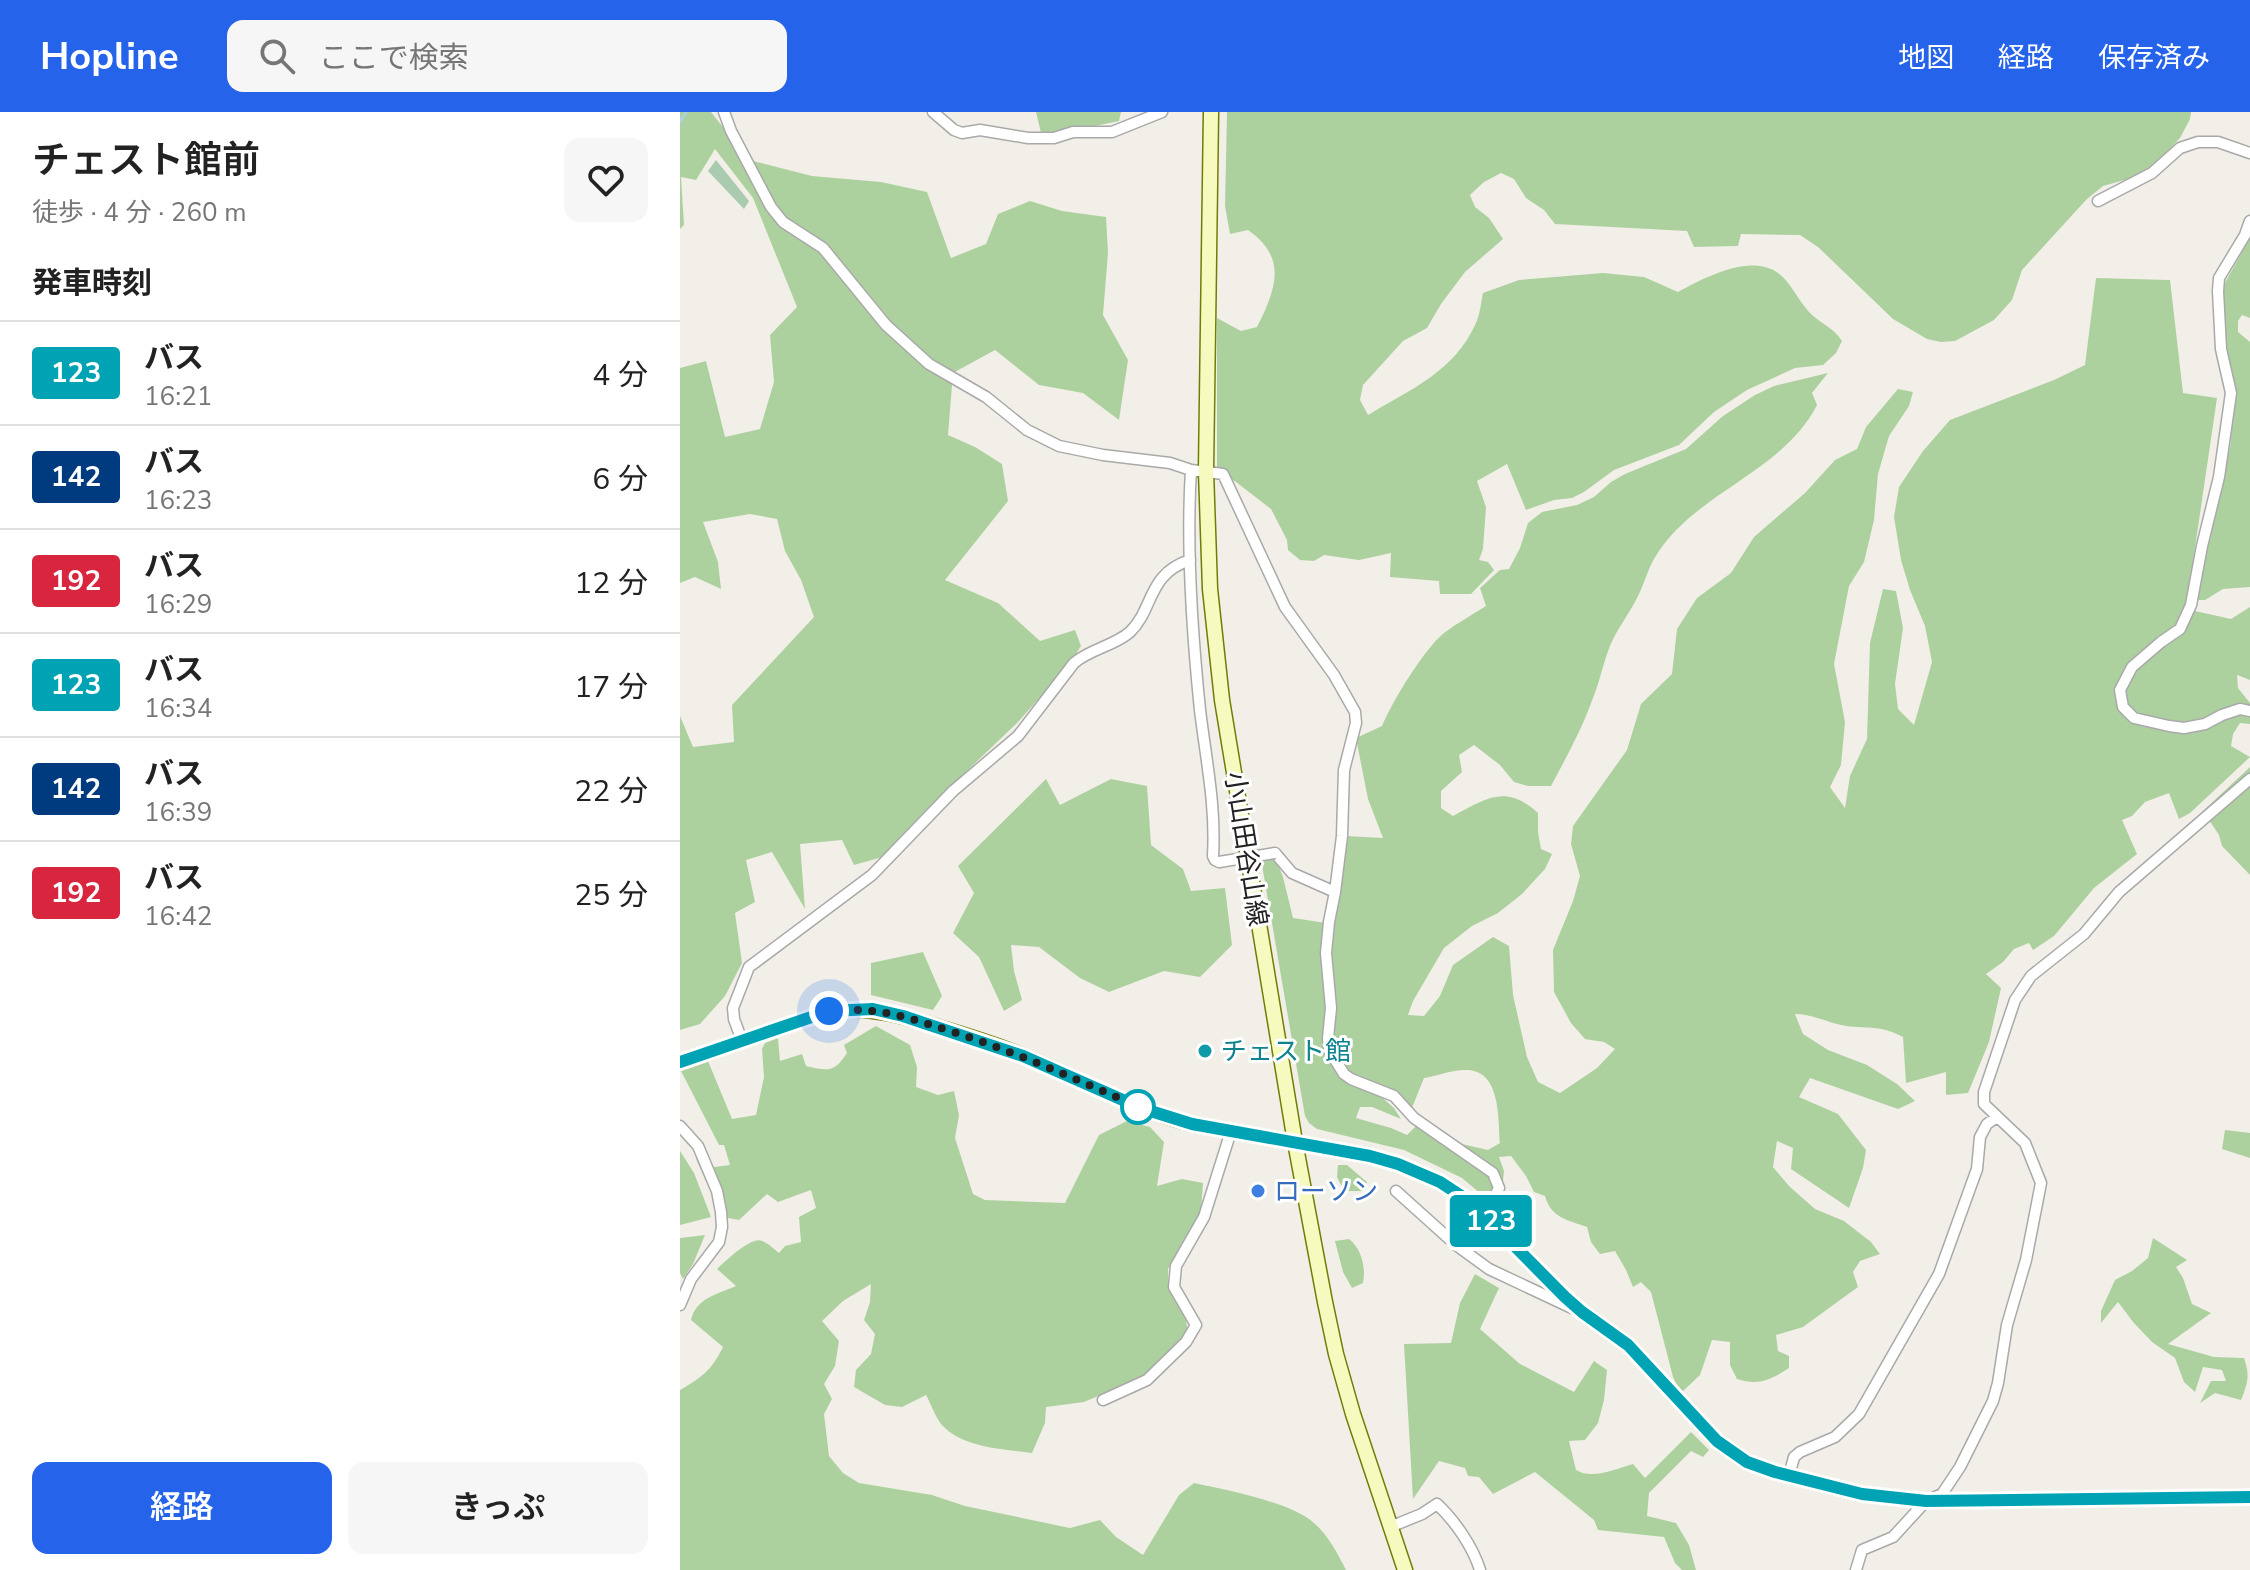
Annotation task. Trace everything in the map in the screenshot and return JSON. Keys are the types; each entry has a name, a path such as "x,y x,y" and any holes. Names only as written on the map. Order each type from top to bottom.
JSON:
{"main road":[{"name":"小山田谷山線","path":"1211,112 1198,471 1222,700 1295,1142 1325,1302 1336,1354 1405,1570"},
{"path":"680,1062 829,1011 873,1009 903,1016 1023,1056 1172,1119 1370,1156 1440,1182 1483,1213 1582,1312 1628,1345 1708,1432 1728,1451 1747,1462 1862,1494 1926,1501 2250,1497"}],"street":[{"path":"724,112 731,131 777,215 823,248 886,325 929,364 986,397 1027,430 1051,442 1081,451 1223,474 1285,607 1334,675 1355,712 1356,723 1344,770 1344,814 1326,953 1331,1056 1344,1074 1394,1096 1414,1118 1493,1173 1499,1188 1494,1198 1456,1245"},
{"path":"933,112 962,133 980,130 1028,138 1054,138 1073,132 1112,132 1162,112"},
{"path":"2098,201 2152,173 2180,148 2198,142 2218,142 2250,153"},
{"path":"2250,221 2219,278 2221,349 2231,393 2219,477 2191,605 2180,629 2132,667 2120,690 2123,707 2134,718 2169,726 2195,726 2240,709 2250,711"},
{"path":"1198,471 1190,560 1201,712 1215,822 1213,856 1219,862 1275,853 1292,873 1335,892"},
{"path":"742,1041 733,1008 749,967 872,875 953,791 1018,736 1074,663 1084,654 1120,639 1132,630 1161,580 1177,566 1190,560"},
{"path":"1856,1570 1862,1550 1893,1537 1926,1501 1942,1494 1993,1401 2007,1325 2041,1192 2038,1171 2025,1143 1984,1104 1984,1092 2015,1000 2023,984 2084,934 2119,892 2250,779"},
{"path":"1789,1476 1794,1457 1835,1437 1859,1414 1939,1274 1977,1169 1980,1137 1987,1124 1997,1117"},
{"path":"680,1126 698,1146 712,1180 722,1227 719,1242 691,1279 680,1305"},
{"path":"1103,1400 1147,1380 1186,1342 1196,1325 1174,1287 1176,1266 1204,1217 1231,1131"},
{"path":"1396,1191 1456,1245 1489,1269 1582,1312"},
{"path":"1390,1527 1437,1504 1446,1512 1475,1556 1480,1570"}],"green space":[{"path":"680,112 711,112 749,160 812,176 881,182 927,192 951,258 986,244 998,214 1030,201 1062,211 1106,217 1108,253 1103,315 1128,360 1119,420 1083,393 1039,385 995,350 953,373 948,435 1002,464 1008,501 945,580 998,603 1040,641 1075,630 1081,646 1069,665 1017,723 924,812 886,856 854,865 842,840 800,844 805,909 772,852 746,860 755,902 735,913 742,963 725,996 700,1024 680,1030 680,716 693,747 734,742 732,705 814,617 801,580 785,551 777,519 750,514 703,522 718,562 721,589 695,577 680,583 680,368 706,361 725,437 760,429 774,382 770,335 797,307 753,198 715,149 696,180 681,177 684,225 680,229"},
{"path":"1036,112 1121,112 1119,121 1042,137"},
{"path":"1227,112 2191,112 2180,138 2154,166 2128,179 2103,186 2086,200 2022,270 2012,300 1994,320 1955,341 1927,339 1893,319 1818,247 1800,235 1741,234 1738,246 1694,247 1687,231 1555,224 1544,210 1526,198 1514,179 1501,173 1484,182 1470,195 1475,207 1489,218 1503,239 1465,272 1427,328 1403,341 1363,385 1360,400 1368,415 1430,378 1456,354 1476,323 1483,293 1519,280 1603,273 1644,277 1678,292 1727,270 1754,266 1767,268 1778,273 1809,312 1842,341 1836,353 1823,365 1795,368 1747,390 1714,412 1679,445 1614,470 1572,498 1554,500 1526,510 1507,464 1477,481 1486,507 1483,549 1479,560 1488,562 1494,570 1471,594 1440,594 1439,581 1390,577 1391,553 1359,560 1324,555 1314,561 1300,560 1288,550 1287,540 1271,509 1217,470 1217,318 1241,331 1257,327 1269,300 1275,275 1269,252 1261,241 1248,230 1230,234 1225,206"},
{"path":"716,160 749,201 744,209 708,171"},
{"path":"2250,238 2250,318 2242,315 2238,321 2238,332 2250,342 2250,587 2223,589 2205,600 2194,600 2230,448 2235,397 2223,358 2222,288"},
{"path":"2096,278 2170,280 2183,393 2217,398 2186,609 2231,619 2250,607 2250,680 2237,675 2238,688 2250,703 2250,724 2240,723 2233,734 2231,746 2250,757 2190,813 2179,819 2169,793 2145,802 2132,816 2122,820 2137,854 2094,888 2054,936 2033,950 2029,943 2014,949 1986,974 2001,988 1989,1042 1968,1093 1946,1095 1946,1072 1906,1083 1903,1037 1895,1033 1795,1014 1803,1034 1828,1050 1867,1065 1897,1084 1915,1101 1898,1109 1810,1078 1799,1097 1838,1114 1866,1150 1849,1208 1791,1169 1793,1148 1777,1141 1773,1167 1789,1186 1815,1209 1844,1221 1871,1242 1880,1254 1860,1261 1853,1272 1858,1287 1803,1327 1776,1335 1778,1351 1789,1356 1789,1368 1764,1381 1737,1379 1730,1365 1730,1342 1712,1340 1700,1375 1681,1393 1673,1377 1651,1292 1641,1282 1633,1287 1615,1251 1600,1254 1591,1242 1587,1227 1556,1214 1545,1196 1534,1192 1511,1156 1499,1157 1504,1171 1503,1181 1475,1157 1449,1141 1488,1150 1500,1143 1496,1098 1487,1079 1479,1073 1463,1070 1424,1078 1409,1115 1383,1090 1379,1095 1401,1119 1372,1107 1360,1107 1356,1118 1407,1135 1417,1125 1489,1176 1493,1186 1487,1199 1462,1178 1404,1150 1317,1129 1309,1123 1305,1116 1261,859 1275,857 1293,918 1326,923 1346,836 1383,838 1368,799 1356,738 1382,726 1409,676 1436,641 1486,606 1480,588 1500,570 1509,569 1528,523 1542,512 1577,505 1594,497 1625,474 1686,449 1723,416 1755,395 1774,386 1828,373 1812,393 1817,405 1802,429 1782,449 1691,516 1654,559 1637,598 1613,640 1584,721 1551,786 1528,786 1514,782 1500,765 1474,745 1459,755 1462,772 1441,791 1441,808 1453,816 1496,797 1506,796 1527,804 1538,813 1541,849 1552,854 1545,869 1522,894 1444,948 1408,1015 1424,1016 1440,996 1453,965 1493,937 1509,946 1513,995 1527,1057 1538,1082 1560,1093 1597,1068 1615,1049 1604,1042 1585,1039 1571,1023 1554,992 1553,950 1580,876 1571,844 1573,826 1627,750 1641,704 1672,674 1677,629 1697,598 1731,573 1754,537 1805,493 1835,460 1857,449 1866,427 1898,389 1913,392 1909,406 1889,436 1878,474 1874,520 1864,562 1849,586 1834,664 1845,722 1841,765 1830,787 1845,808 1850,776 1867,739 1870,643 1883,589 1896,591 1903,628 1895,684 1898,709 1914,725 1932,662 1925,626 1901,560 1894,517 1899,487 1923,451 1950,420 2085,365"},
{"path":"2250,767 2250,875 2222,846 2219,835 2203,811"},
{"path":"1046,779 1060,805 1111,779 1147,786 1151,845 1183,869 1191,891 1225,888 1232,945 1200,977 1164,971 1109,992 1080,978 1039,947 1011,945 1022,1000 1004,1011 979,957 953,933 974,893 958,866"},
{"path":"923,952 942,996 933,1010 871,995 871,963"},
{"path":"876,1026 910,1045 917,1067 916,1087 938,1095 954,1091 959,1115 955,1138 973,1194 985,1200 1065,1203 1099,1135 1127,1121 1150,1127 1164,1142 1157,1186 1182,1179 1203,1183 1201,1211 1168,1269 1168,1286 1185,1316 1188,1331 1143,1377 1084,1402 1046,1407 1045,1423 1032,1453 984,1446 960,1438 941,1424 926,1395 902,1407 885,1405 854,1387 856,1370 871,1354 875,1334 864,1320 870,1302 871,1284 843,1301 822,1321 839,1341 835,1366 824,1384 832,1399 824,1414 829,1456 843,1473 859,1483 932,1495 965,1506 1070,1528 1100,1520 1116,1537 1143,1555 1179,1495 1194,1483 1257,1498 1304,1516 1324,1533 1346,1570 680,1570 680,1390 705,1373 723,1347 691,1320 703,1302 736,1286 717,1269 732,1255 757,1240 779,1253 785,1246 801,1242 799,1217 816,1208 811,1190 778,1202 767,1194 739,1220 717,1216 711,1192 696,1159 714,1167 730,1165 724,1145 719,1145 681,1071 708,1061 732,1119 756,1115 764,1077 762,1049 765,1043 778,1038 780,1061 802,1054 806,1066 830,1069 847,1053 844,1045"},
{"path":"2225,1130 2250,1133 2250,1158 2222,1149"},
{"path":"680,1151 694,1173 711,1217 680,1225"},
{"path":"1338,1165 1347,1165 1367,1182 1363,1191 1344,1191 1337,1177"},
{"path":"705,1235 683,1279 680,1273 680,1238"},
{"path":"2153,1238 2187,1260 2176,1267 2192,1304 2211,1313 2168,1344 2214,1357 2244,1358 2247,1379 2241,1400 2215,1393 2200,1403 2211,1381 2226,1381 2222,1370 2203,1367 2195,1392 2184,1382 2175,1358 2152,1342 2118,1302 2101,1323 2101,1311 2115,1280 2148,1258"},
{"path":"1349,1239 1360,1253 1364,1271 1363,1283 1352,1288 1343,1272 1335,1241"},
{"path":"1475,1274 1499,1288 1480,1329 1520,1364 1574,1392 1594,1361 1607,1370 1598,1423 1585,1440 1569,1441 1576,1470 1597,1474 1633,1464 1645,1478 1691,1432 1709,1450 1703,1457 1691,1451 1649,1493 1647,1516 1676,1523 1689,1545 1696,1570 1682,1570 1675,1563 1664,1537 1598,1530 1594,1520 1535,1472 1493,1494 1479,1477 1468,1476 1465,1468 1439,1461 1413,1499 1404,1344 1451,1343 1460,1303"}],"waterway":[{"path":"680,122 686,112"}],"bus line":[{"name":"123","path":"680,1062 829,1011 873,1009 903,1016 1023,1056 1172,1119 1370,1156 1440,1182 1483,1213 1582,1312 1628,1345 1728,1451 1762,1468 1862,1494 1926,1501 2250,1497"}],"place":[{"name":"チェスト館","path":"1205,1051"},
{"name":"ローソン","path":"1258,1191"}],"route":[{"path":"829,1011 873,1009 903,1016 1023,1056 1141,1108 1138,1107"}]}
